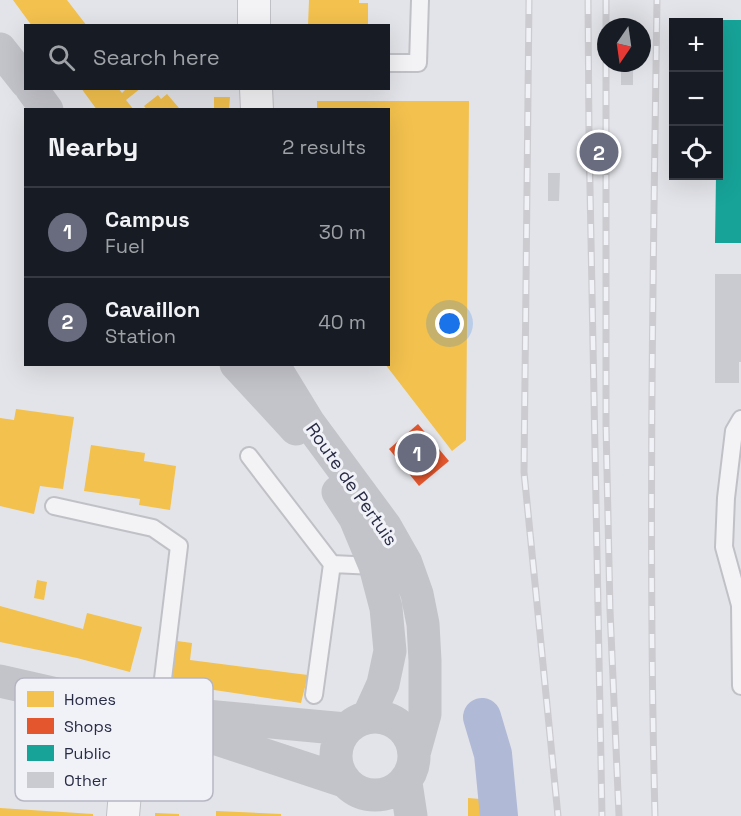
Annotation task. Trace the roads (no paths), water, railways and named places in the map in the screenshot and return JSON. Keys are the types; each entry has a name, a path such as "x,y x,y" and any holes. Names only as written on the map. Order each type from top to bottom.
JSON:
{"main road":[{"path":"0,49 24,79"},
{"path":"32,90 46,108"},
{"name":"Route de Pertuis","path":"238,366 297,431 355,518 375,566 387,608 390,651 383,684 357,723"},
{"name":"Route de Pertuis","path":"275,366 309,423 385,526 406,563 417,594 423,624 425,661 425,714 415,750"},
{"path":"0,681 15,684"},
{"path":"213,715 357,723 381,717 397,723 407,734 415,750 416,760 406,783 395,791 383,795 377,806 344,781 337,768 335,754 339,740 357,723"},
{"path":"213,735 344,781"},
{"path":"406,783 411,816"}],"street":[{"path":"254,0 254,24"},
{"path":"256,90 257,108"},
{"path":"123,816 126,801"}],"lane":[{"path":"390,63 418,63 420,0"},
{"path":"741,418 734,431 726,498 724,547 740,605 741,686"},
{"path":"249,456 332,564 314,695"},
{"path":"54,506 153,528 179,546 153,678"},
{"path":"332,564 375,566"}],"waterway":[{"path":"482,717 493,754 499,816"}],"railway":[{"path":"529,0 524,472 558,816"},
{"path":"588,0 602,816"},
{"path":"606,0 606,18"},
{"path":"655,816 652,510 657,0"},
{"path":"606,72 606,425 610,610 619,816"}],"place":[{"name":"Cavaillon","path":"599,152"},
{"name":"Campus","path":"417,453"}]}
